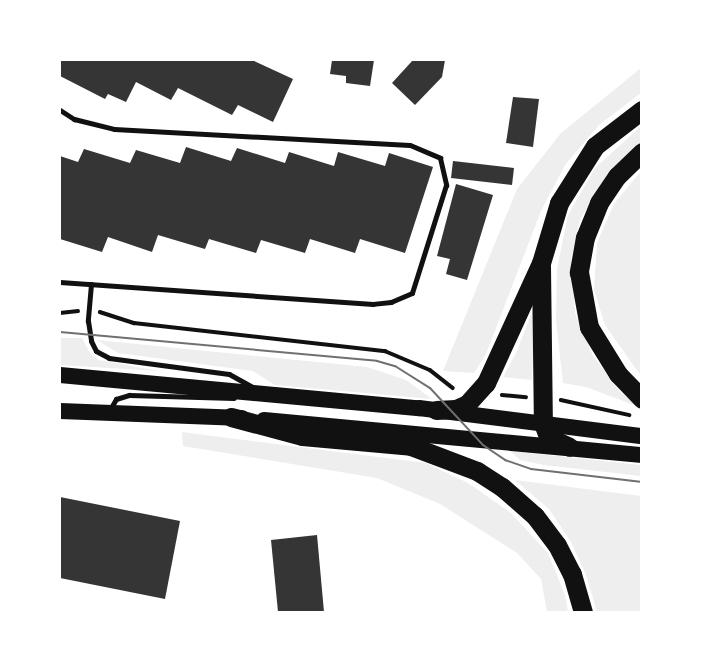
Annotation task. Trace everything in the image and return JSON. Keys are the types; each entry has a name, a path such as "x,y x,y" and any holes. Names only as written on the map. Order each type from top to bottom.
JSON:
{"highway":[{"path":"436,410 456,409 478,393 486,383 541,263 559,203 595,146 642,110"},
{"path":"642,152 617,176 599,204 585,237 579,272 589,327 618,374 642,400"},
{"path":"541,263 542,423 548,437 569,447"},
{"path":"232,417 302,436 411,446 477,471 502,487 535,516 556,545 572,574 583,612"}],"main road":[{"path":"60,375 436,410 642,436"},
{"path":"60,411 232,417 642,455"}],"lane":[{"path":"60,110 74,120 114,128 410,145 440,158 446,185 412,293 391,302 360,303 60,282"},
{"path":"91,284 91,341 96,351 108,358 229,374 261,393"},
{"path":"109,412 116,399 129,395 230,398 261,393"}],"path":[{"path":"60,313 89,311 148,325 385,351 430,370 450,387 478,393 577,402 642,418"}],"shaded area":[{"path":"641,68 641,93 599,125 565,165 541,211 486,354 474,373 443,371 517,189 561,133"},
{"path":"641,126 641,144 609,171 580,220 571,258 575,313 592,354 619,391 639,407 586,387 563,383 556,321 557,269 568,215 595,168"},
{"path":"641,171 641,376 605,325 594,290 597,243 614,204"},
{"path":"535,304 532,380 503,377 516,353"},
{"path":"60,338 82,338 90,353 99,360 159,371 60,365"},
{"path":"97,340 367,367 406,380 432,399 275,385 253,371 118,353"},
{"path":"182,432 426,463 468,483 511,513 548,553 565,595 568,612 547,612 541,579 517,553 440,504 377,478 183,446"},
{"path":"510,451 641,465 641,476 544,465 520,460"},
{"path":"515,480 641,496 641,612 597,612 586,575 571,542 549,509"}],"building":[{"path":"61,60 252,60 293,79 273,122 238,105 232,115 178,88 171,100 136,82 126,102 108,94 105,99 60,76"},
{"path":"332,60 374,60 370,86 346,83 346,76 330,74"},
{"path":"413,60 445,60 442,77 415,105 392,83"},
{"path":"513,97 539,99 533,147 506,143"},
{"path":"186,147 231,161 237,148 285,163 289,152 334,166 338,152 385,166 389,153 433,167 405,253 360,239 355,253 310,239 305,253 261,240 256,253 209,239 205,249 158,235 152,252 108,237 102,252 60,239 60,156 78,162 84,149 130,163 136,150 180,163"},
{"path":"453,161 514,168 512,185 451,178"},
{"path":"456,184 493,195 467,280 446,274 450,259 437,256"},
{"path":"60,497 180,521 165,599 60,578"},
{"path":"317,535 324,612 278,612 271,540"}],"tram line":[{"path":"60,332 377,361 395,366 430,388 483,445 505,460 531,469 642,482"}]}
